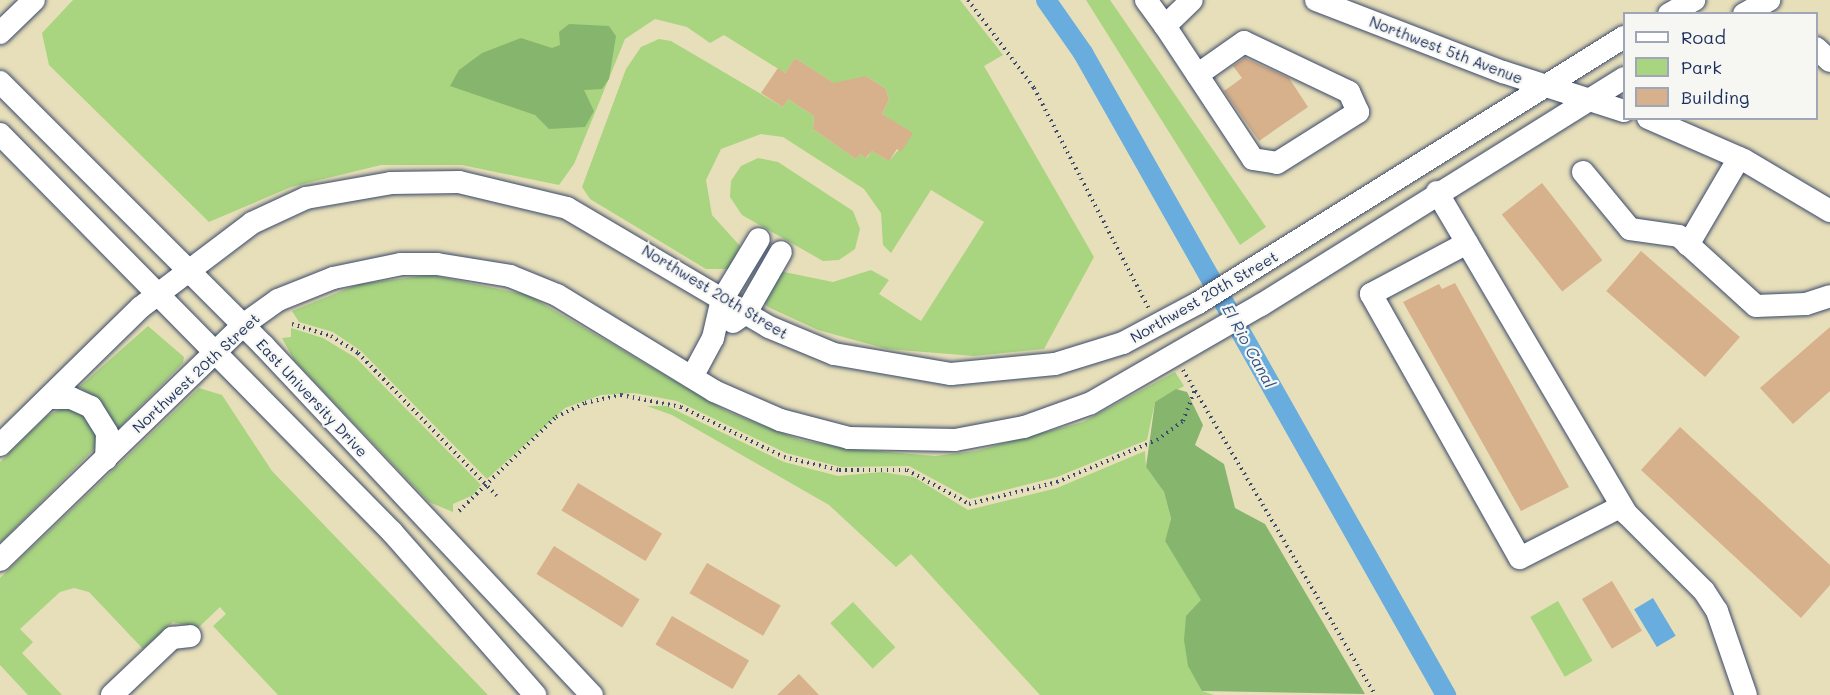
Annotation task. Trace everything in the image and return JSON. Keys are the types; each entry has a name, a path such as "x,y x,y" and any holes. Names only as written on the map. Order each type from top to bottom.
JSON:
{"street":[{"path":"0,33 34,0"},
{"path":"1146,0 1253,159 1277,163 1358,112 1349,92 1244,42 1197,75"},
{"path":"1165,26 1192,0"},
{"name":"Northwest 5th Avenue","path":"1316,0 1543,86 1623,111"},
{"path":"1673,12 1694,0"},
{"path":"1748,12 1769,0"},
{"name":"Northwest 20th Street","path":"0,445 160,291 252,223 306,198 391,183 459,182 570,209 722,300 801,342 870,363 986,374 1090,355 1198,303 1623,38"},
{"path":"1818,50 1830,61"},
{"name":"Northwest 20th Street","path":"0,560 243,325 278,300 365,270 401,264 472,267 557,295 692,377 747,407 814,430 884,441 955,440 1024,427 1091,403 1262,305 1437,192 1623,79"},
{"name":"East University Drive","path":"0,82 243,325 592,695"},
{"path":"1655,120 1673,125 1739,158 1830,211"},
{"path":"0,134 218,349 415,557 535,695"},
{"path":"1688,244 1739,158"},
{"path":"1583,172 1630,229 1673,233 1756,306 1796,305 1830,296"},
{"path":"1437,192 1622,506 1704,591 1733,646 1746,695"},
{"path":"692,377 713,338 722,300 759,239"},
{"path":"1467,243 1371,294 1520,558 1622,506"},
{"path":"1292,245 1310,274"},
{"path":"713,338 746,313 781,252"},
{"path":"49,398 71,398 91,407 107,433 106,459"},
{"path":"112,695 172,638 190,636"}],"path":[{"path":"292,324 332,336 358,353 498,496"}],"green space":[{"path":"73,0 960,0 1003,55 984,66 1094,257 1044,349 974,356 887,349 818,330 768,307 763,302 779,271 833,282 871,270 889,280 879,294 921,321 984,222 931,190 891,253 883,245 881,213 864,189 783,137 761,134 721,149 706,180 712,215 740,246 729,269 706,269 590,199 582,187 626,69 641,47 659,39 671,41 783,107 788,99 814,116 813,129 856,159 860,154 867,158 872,151 889,161 912,134 882,114 889,100 886,89 866,76 840,87 795,58 785,73 724,35 710,43 687,27 655,19 625,39 574,164 559,185 462,165 381,165 291,187 209,222 49,65 42,33"},
{"path":"1086,0 1110,0 1266,227 1240,245"},
{"path":"569,24 609,26 616,36 609,79 602,89 584,90 594,111 585,127 549,129 535,115 450,86 459,70 482,53 521,38 552,48 560,45 559,32"},
{"path":"758,158 778,162 853,211 860,229 855,249 839,260 823,261 742,215 730,197 731,181 741,166"},
{"path":"430,275 528,295 726,411 800,440 853,449 935,456 976,451 1083,422 1175,372 1184,386 1155,402 1147,440 1057,477 970,499 909,466 841,467 786,453 677,401 634,393 601,395 565,408 487,479 361,351 333,332 299,322 292,311 359,284"},
{"path":"148,326 184,357 183,363 117,430 102,403 79,387"},
{"path":"291,328 323,338 356,358 481,485 473,495 453,504 453,512 429,502 294,360 282,338 291,337"},
{"path":"199,388 222,395 272,471 488,695 278,695 213,626 226,614 220,607 198,628 173,622 143,649 89,592 74,588 60,592 20,629 33,642 22,653 62,695 28,695 0,665 0,578"},
{"path":"1176,389 1187,392 1203,425 1195,445 1224,464 1235,508 1265,524 1365,694 1202,691 1188,666 1184,640 1186,616 1201,600 1165,541 1171,519 1164,492 1146,467 1155,402"},
{"path":"647,406 667,406 784,462 838,476 882,472 914,477 968,510 1057,488 1145,451 1146,467 1164,492 1171,520 1165,541 1202,600 1202,691 1214,695 1040,695 911,554 896,567 829,505 672,415"},
{"path":"64,407 92,416 98,445 0,543 0,462 47,416"},
{"path":"1558,601 1592,661 1565,677 1530,617"},
{"path":"853,602 895,647 873,668 830,623"}],"water":[{"path":"1653,598 1676,636 1657,647 1634,609"}],"building":[{"path":"795,58 834,83 866,76 886,89 889,100 882,114 913,133 901,152 897,149 889,161 872,151 866,158 860,154 856,159 813,129 814,116 788,99 783,107 761,93 778,68 785,73"},
{"path":"1245,58 1289,78 1308,107 1259,141 1224,91 1242,78 1233,66"},
{"path":"1542,183 1602,260 1562,292 1502,214"},
{"path":"1641,251 1740,337 1705,377 1606,291"},
{"path":"1455,283 1569,487 1521,511 1403,302 1439,284 1442,289"},
{"path":"1830,327 1830,391 1793,424 1760,388"},
{"path":"1680,427 1830,565 1830,585 1801,618 1641,470"},
{"path":"578,483 662,533 646,561 562,510"},
{"path":"554,546 640,600 622,628 537,574"},
{"path":"707,563 781,606 763,636 690,593"},
{"path":"1612,581 1642,631 1612,649 1582,599"},
{"path":"672,616 749,660 733,689 656,645"},
{"path":"799,674 819,695 777,695"}],"waterway":[{"name":"El Rio Canal","path":"1046,0 1083,53 1446,695"}]}
